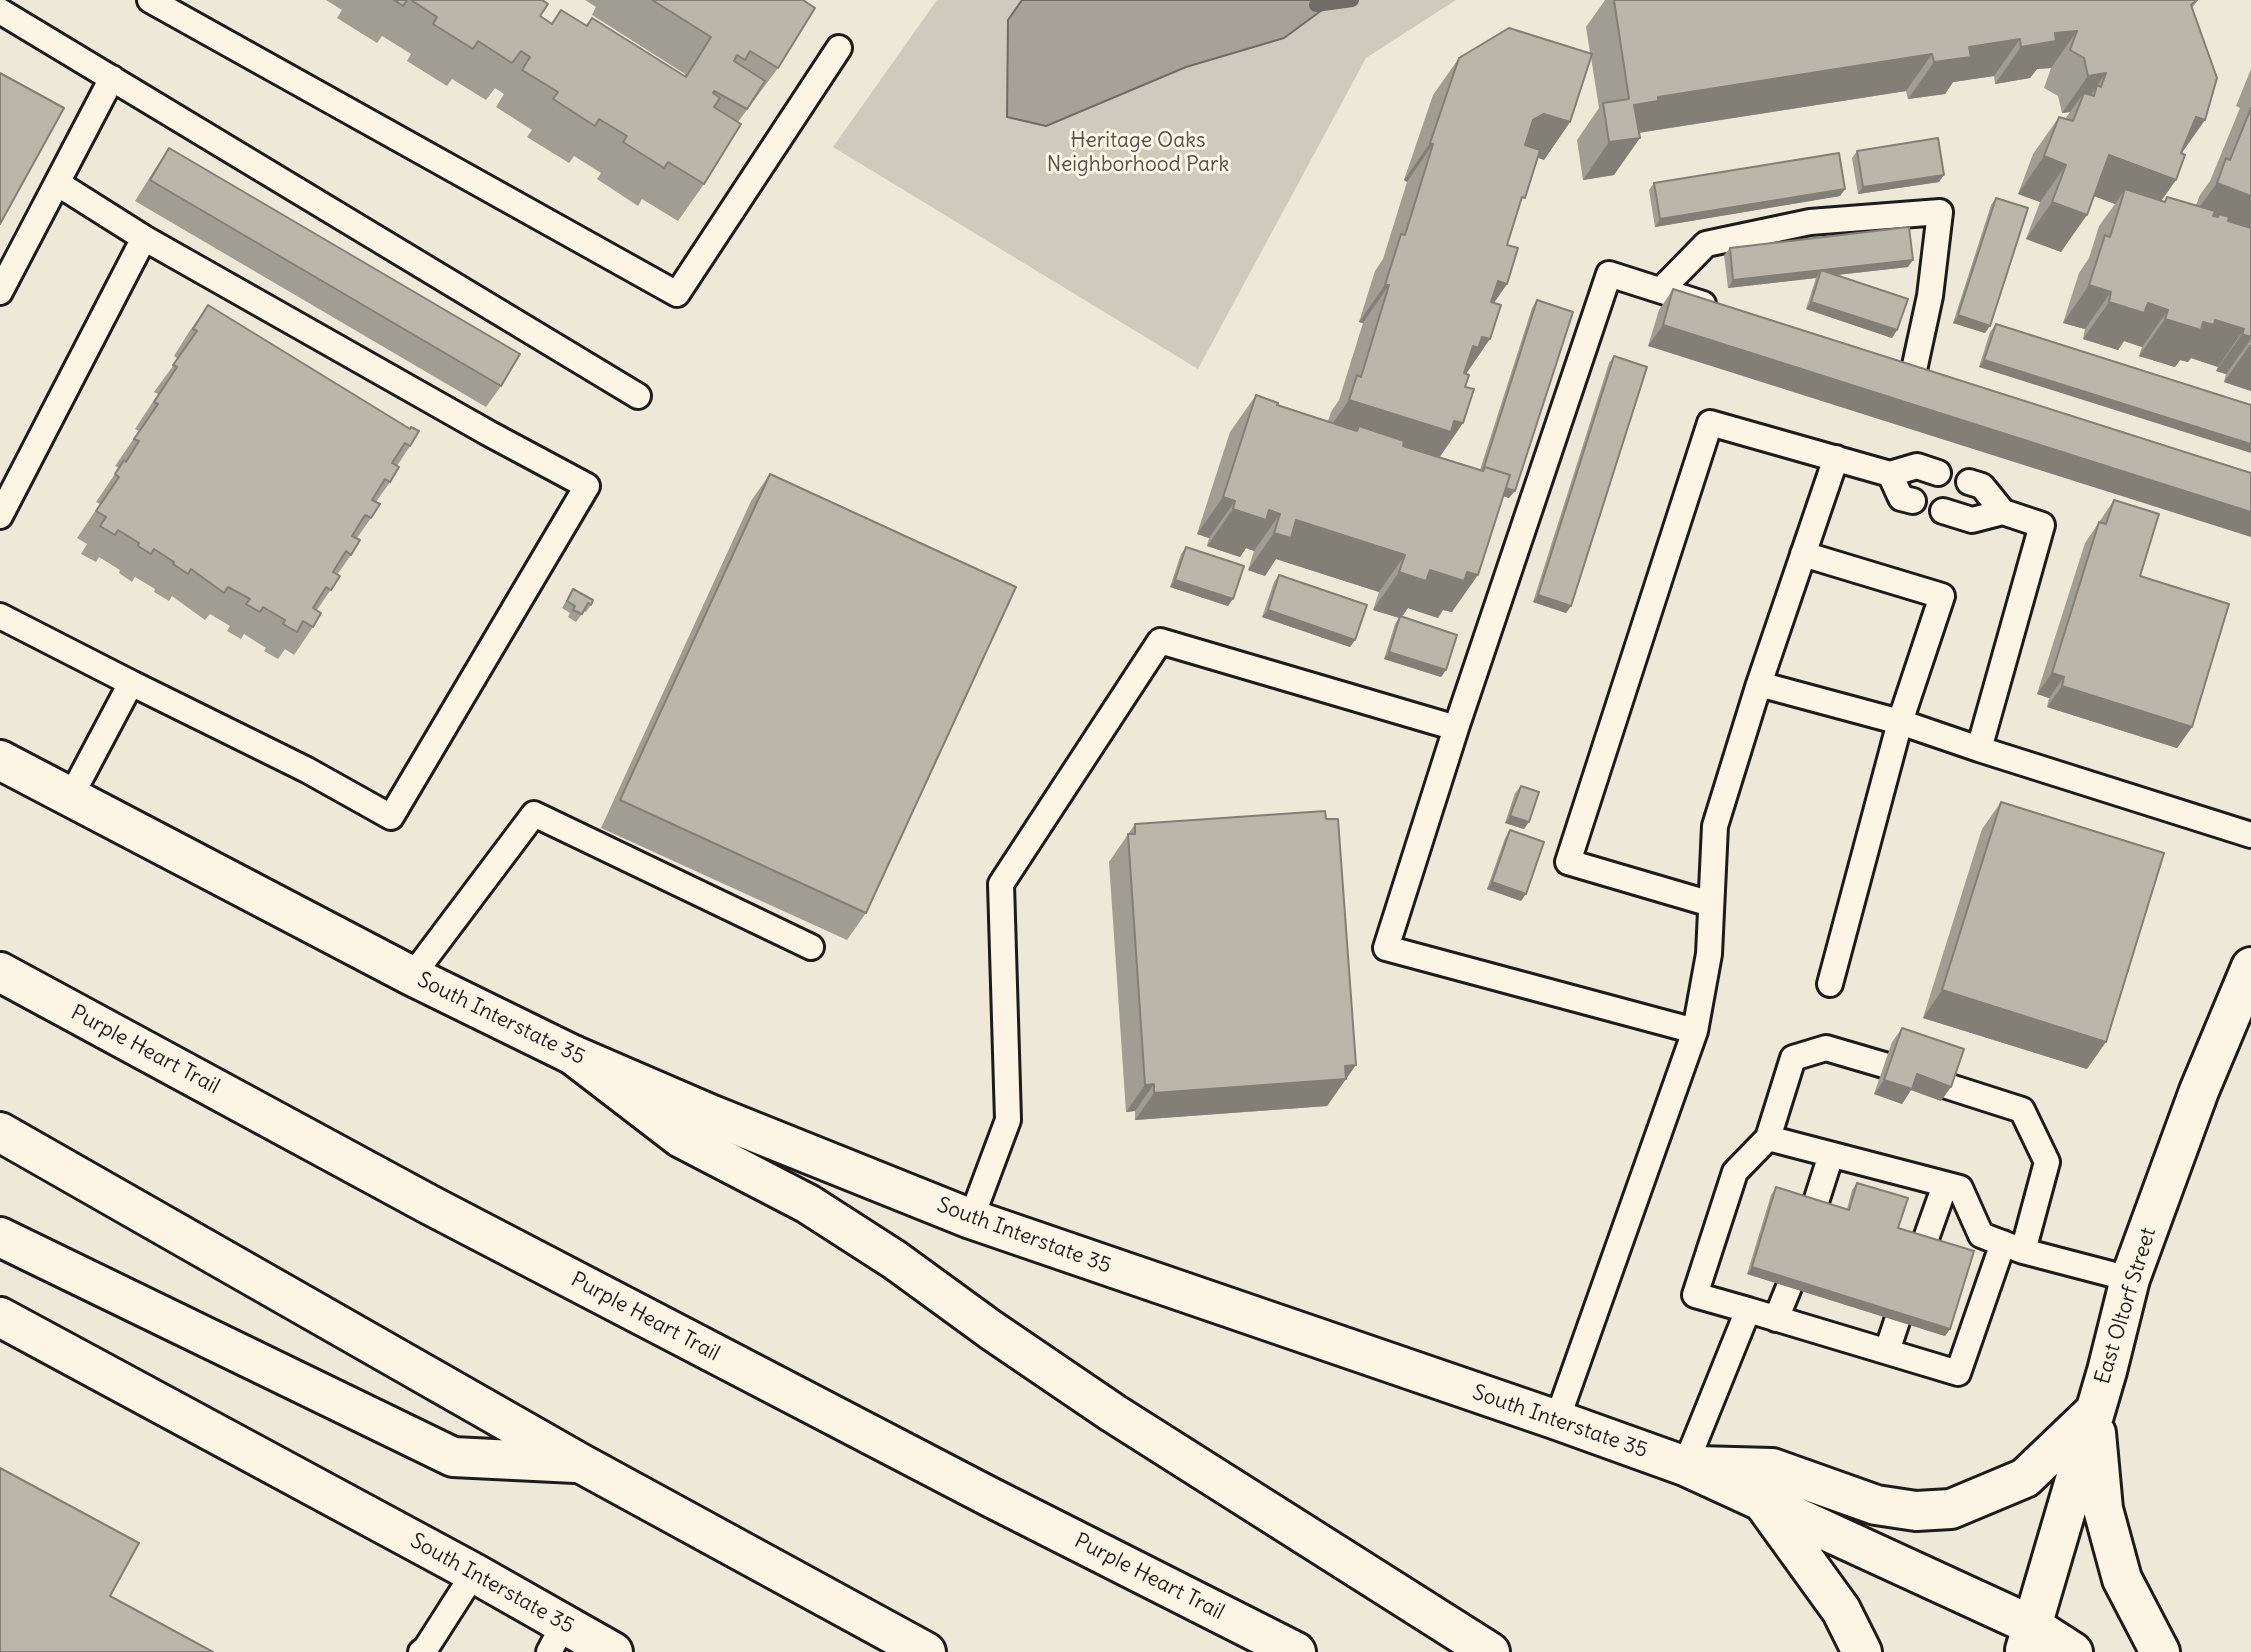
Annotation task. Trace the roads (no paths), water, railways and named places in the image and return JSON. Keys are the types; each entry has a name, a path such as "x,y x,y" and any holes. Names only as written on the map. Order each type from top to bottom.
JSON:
{"main road":[{"name":"South Interstate 35","path":"0,760 412,976 573,1055 807,1154 971,1219 1685,1466 2028,1639 2073,1652"},
{"name":"East Oltorf Street","path":"2028,1639 2130,1279 2199,1091 2251,967"},
{"name":"Purple Heart Trail","path":"0,972 430,1205 990,1497 1296,1652"},
{"path":"573,1055 681,1138 807,1204 895,1260 991,1330 1113,1413 1490,1652"},
{"path":"0,1132 580,1463 926,1652"},
{"path":"0,1237 453,1457 580,1463"},
{"name":"South Interstate 35","path":"0,1317 474,1573 557,1638 614,1652"},
{"path":"1685,1466 1772,1468 1876,1505 1916,1511 1951,1508 2025,1478 2094,1413"},
{"path":"2094,1413 2104,1509 2122,1578 2160,1652"},
{"path":"1763,1503 1841,1610 1862,1652"}],"lane":[{"path":"150,0 677,294 839,48"},
{"path":"0,11 638,396"},
{"path":"0,292 112,78"},
{"path":"0,616 307,770 391,817 587,486 490,434 145,238 57,183"},
{"path":"1661,290 1706,244 1810,222 1940,212 1930,296 1914,370"},
{"path":"0,516 145,238"},
{"path":"1695,1031 1386,948 1456,728 1609,274 1727,312"},
{"path":"1887,362 1940,379"},
{"path":"1711,904 1568,862 1710,423 1890,474 1917,466 1938,473"},
{"path":"1557,1420 1695,1031 1709,954 1714,826 1836,458"},
{"path":"1890,474 1901,498 1913,501"},
{"path":"1969,482 1982,486 2003,512 2042,525 1979,749"},
{"path":"1943,511 1972,520 2003,512"},
{"path":"1803,554 1942,596 1900,722 1830,984"},
{"path":"971,1219 1008,1120 1001,884 1160,641 1456,728"},
{"path":"70,798 131,683"},
{"path":"1759,684 1900,722 2251,835"},
{"path":"412,976 534,814 811,947"},
{"path":"1884,1065 1826,1048 1793,1058 1768,1138 1735,1171 1695,1295 1958,1373 2047,1162 2022,1110 1947,1086"},
{"path":"1768,1138 1960,1188 1980,1235 2013,1247 2130,1279"},
{"path":"1814,1208 1831,1154"},
{"path":"1924,1244 1945,1185"},
{"path":"1776,1319 1789,1287"},
{"path":"1685,1466 1748,1310"},
{"path":"1887,1351 1897,1321"},
{"path":"421,1652 474,1573"}],"waterway":[{"path":"1316,5 1352,0"}],"park label":[{"name":"Heritage Oaks Neighborhood Park","path":"1138,153"}]}
